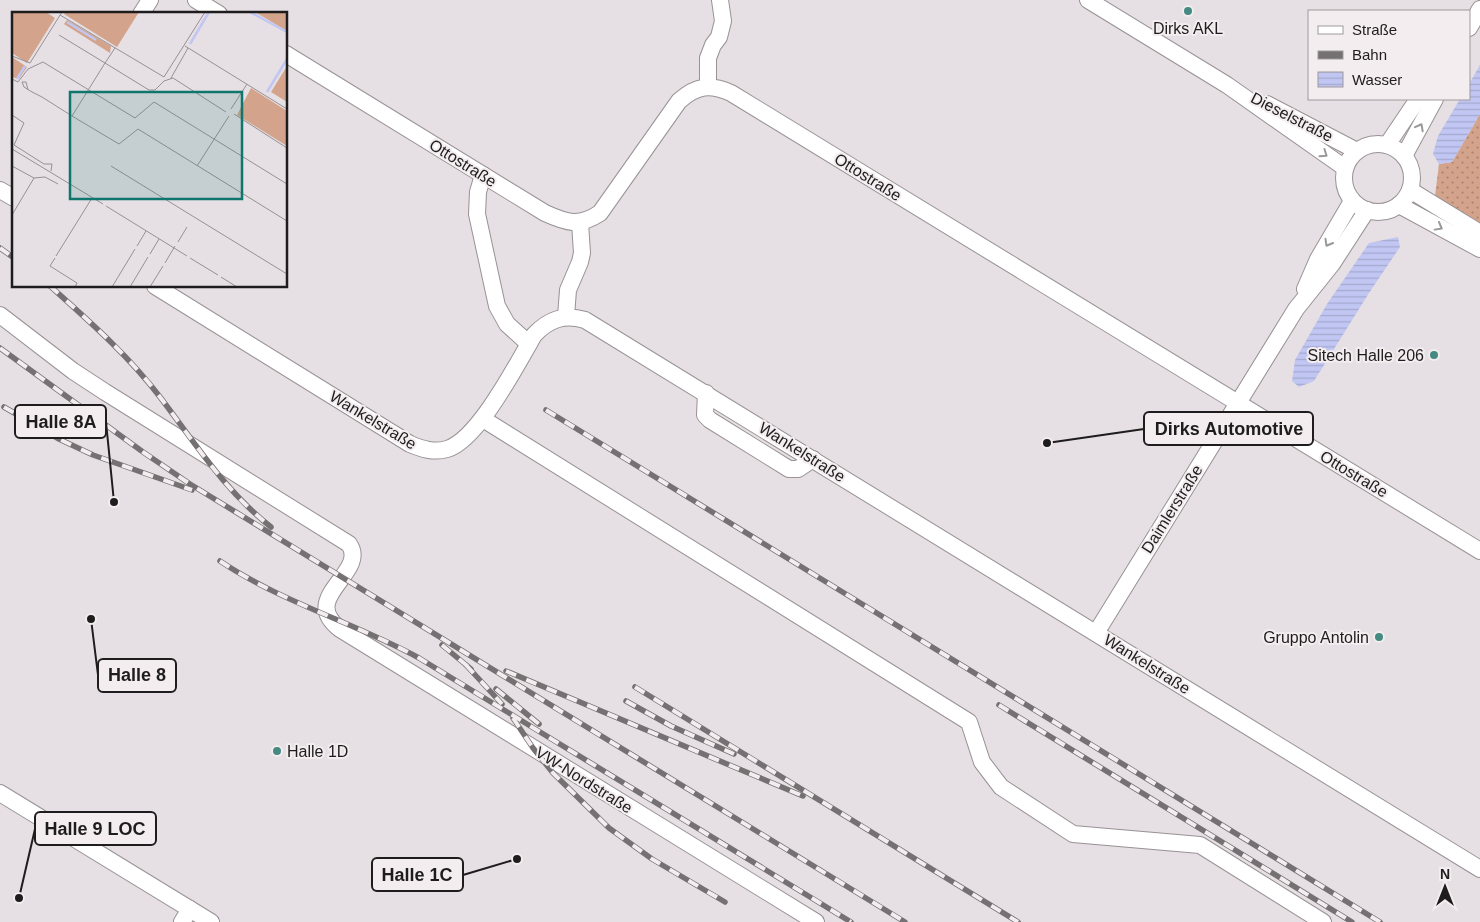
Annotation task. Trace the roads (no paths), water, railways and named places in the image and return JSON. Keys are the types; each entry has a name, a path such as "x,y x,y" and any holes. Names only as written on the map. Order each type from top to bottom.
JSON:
{"street":[{"path":"142,12 150,0"},
{"path":"196,0 216,12"},
{"path":"566,316 568,290 582,253 580,223 590,220 608,204 679,101 693,90 708,87 708,58 713,45 719,37 723,21 720,0"},
{"name":"Dieselstraße","path":"1088,0 1227,85 1345,168"},
{"path":"1470,26 1480,9"},
{"name":"Ottostraße","path":"288,55 545,213 560,220 580,223"},
{"name":"Dieselstraße","path":"1227,85 1273,106 1357,151"},
{"name":"Ottostraße","path":"708,87 720,88 731,93 1480,551"},
{"path":"1387,144 1417,100"},
{"path":"1404,156 1434,100"},
{"path":"1371,144 1387,144 1404,156 1411,169 1412,183 1410,190 1399,205 1384,212 1367,210 1352,201 1344,186 1345,168 1349,158 1357,151 1371,144"},
{"path":"483,174 478,192 477,214 497,306 507,324 529,344"},
{"path":"0,190 12,197"},
{"path":"1410,190 1480,233"},
{"name":"Daimlerstraße","path":"1296,309 1318,259 1352,201"},
{"path":"1399,205 1480,249"},
{"name":"Daimlerstraße","path":"1096,633 1236,403 1296,309 1332,264 1367,210"},
{"name":"Wankelstraße","path":"159,288 410,444 424,450 436,451 448,449 459,444 469,436 483,419 534,335 549,322 566,316 585,320 1480,869"},
{"name":"VW-Nordstraße","path":"0,315 81,377 349,544 353,552 352,561 329,597 326,608 330,620 340,629 816,922"},
{"path":"483,419 969,722 982,762 1001,787 1073,834 1200,845 1323,922"},
{"path":"0,793 186,916 211,922"}],"water":[{"path":"1480,65 1480,114 1452,162 1439,164 1433,154 1438,136 1459,100 1470,100 1470,82"},
{"path":"1398,237 1400,247 1314,381 1299,387 1292,381 1295,360 1327,304 1369,243"}],"railway":[{"path":"0,248 12,257"},
{"path":"52,288 108,339 135,367 225,482 254,513 271,527"},
{"path":"0,348 190,484 905,922"},
{"path":"4,407 59,439 93,455 192,490"},
{"path":"546,410 1380,922"},
{"path":"220,561 268,589 395,645 419,658 851,922"},
{"path":"442,645 471,669"},
{"path":"466,665 502,704"},
{"path":"506,671 803,796"},
{"path":"635,687 1018,922"},
{"path":"496,689 539,724"},
{"path":"626,701 671,726 734,754"},
{"path":"999,705 1352,922"},
{"path":"513,718 553,773 609,828 652,859 725,902"}],"place":[{"name":"Dirks AKL","path":"1188,11"},
{"name":"Sitech Halle 206","path":"1434,355"},
{"name":"Dirks Automotive","path":"1047,443"},
{"name":"Halle 8A","path":"114,502"},
{"name":"Halle 8","path":"91,619"},
{"name":"Gruppo Antolin","path":"1379,637"},
{"name":"Halle 1D","path":"277,751"},
{"name":"Halle 1C","path":"517,859"},
{"name":"Halle 9 LOC","path":"19,898"}]}
